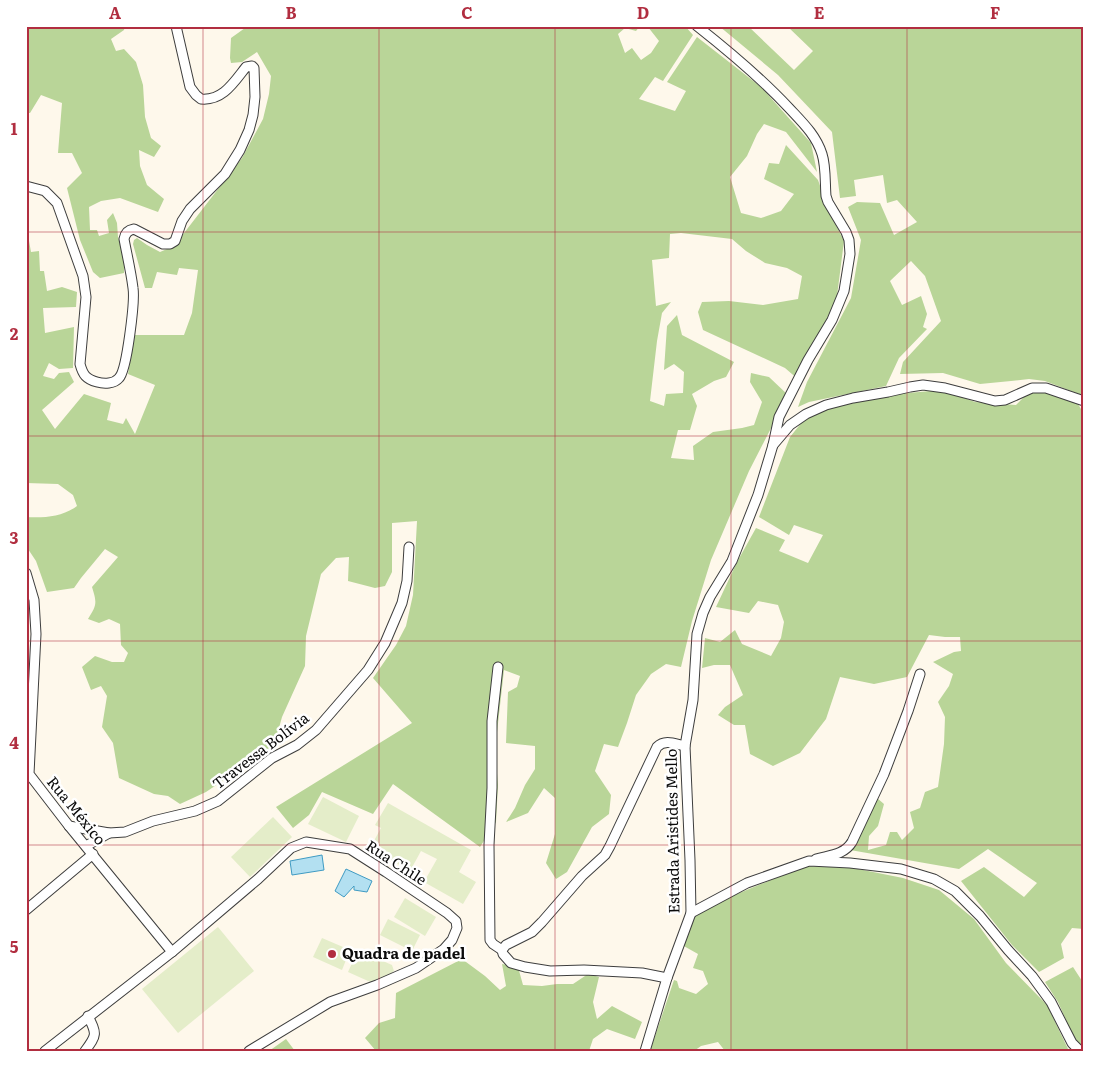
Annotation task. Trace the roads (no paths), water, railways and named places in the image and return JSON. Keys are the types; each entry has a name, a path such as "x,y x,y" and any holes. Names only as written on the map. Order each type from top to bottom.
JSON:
{"street":[{"path":"26,186 45,191 57,203 83,276 86,297 80,364 82,373 88,379 101,383 113,383 123,370 133,290 124,239 125,234 129,230 134,229 162,244 170,244 175,241 182,221 190,209 226,174 240,150 253,115 255,97 254,68 246,67 233,84 222,94 214,98 201,99 190,87 176,26"},
{"path":"697,26 767,85 810,130 823,156 828,202 849,240 850,254 844,291 832,320 808,360 779,417 773,445"},
{"name":"Estrada Aristides Mello","path":"645,1051 667,978 691,913 685,746 693,700 697,634 710,597 732,561 758,495 773,445 790,425 806,414 826,405 923,385 945,388 995,401 1005,400 1032,388 1046,388 1084,401"},
{"name":"Travessa Bolívia","path":"69,826 109,832 125,832 153,821 195,811 218,801 272,758 297,745 316,730 368,670 385,643 402,603 407,581 409,547"},
{"name":"Rua México","path":"26,573 34,600 36,634 28,775 172,952"},
{"path":"498,667 492,721 492,788 489,845 490,940 502,950 511,963 525,967 550,971 584,970 642,973 667,978"},
{"path":"691,913 747,883 809,861 842,852 848,848 884,774 920,674"},
{"path":"502,950 506,945 532,932 582,876 605,855 657,747 665,742 685,746"},
{"name":"Travessa Bolívia","path":"86,846 109,832"},
{"name":"Rua Chile","path":"45,1051 172,952 291,848 306,842 350,849 447,913 456,921 457,928 452,940 444,949 416,968 330,1002 249,1051"},
{"path":"26,910 93,854"},
{"path":"809,861 850,863 900,869 934,878 955,891 980,916 1032,976 1051,1002 1072,1043 1080,1051"},
{"path":"85,1051 95,1034 95,1029 88,1016"}],"water":[{"path":"322,855 324,870 292,875 290,861"},
{"path":"346,869 372,881 367,892 354,890 354,886 344,897 335,891"}],"place":[{"name":"Quadra de padel","path":"332,954"}]}
